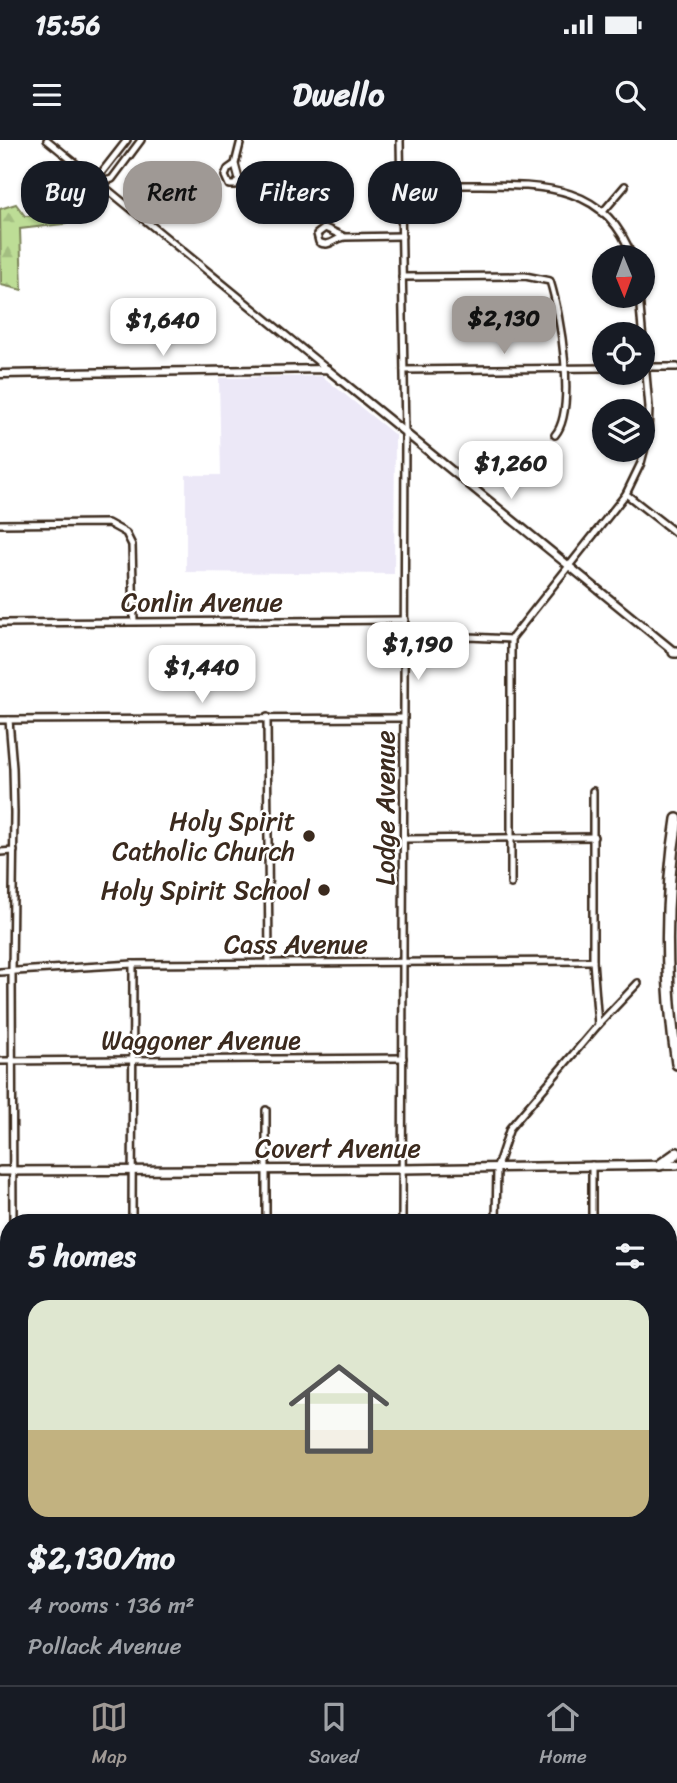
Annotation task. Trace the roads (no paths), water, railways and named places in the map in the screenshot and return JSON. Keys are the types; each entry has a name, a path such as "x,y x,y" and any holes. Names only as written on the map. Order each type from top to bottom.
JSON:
{"highway":[{"path":"677,819 668,937 670,1005 677,1064"},
{"path":"660,1165 677,1153"}],"main road":[{"name":"Covert Avenue","path":"0,1171 677,1165"}],"street":[{"path":"47,140 72,161"},
{"path":"109,163 127,140"},
{"path":"109,180 141,140"},
{"path":"235,164 241,140"},
{"name":"Lodge Avenue","path":"400,140 400,161"},
{"path":"462,187 543,186 571,193 602,213 626,245"},
{"path":"602,213 625,186"},
{"path":"109,191 676,653"},
{"name":"Lodge Avenue","path":"402,224 405,434 402,1214"},
{"path":"345,236 325,244 319,242 317,234 321,229 328,228 345,236 402,236"},
{"path":"402,277 525,276 550,281 559,310 565,368 564,419 555,435"},
{"path":"655,367 677,367"},
{"path":"404,370 592,368"},
{"path":"0,374 327,369"},
{"path":"511,884 511,639 626,494 641,463 648,436 646,385"},
{"path":"626,494 677,534"},
{"path":"0,524 108,523 126,533 132,545 134,621"},
{"name":"Conlin Avenue","path":"0,623 405,620"},
{"path":"405,639 511,639"},
{"path":"267,717 269,963"},
{"path":"0,720 404,718"},
{"path":"9,720 13,768 14,851 13,1214"},
{"path":"593,791 593,961 598,1025"},
{"path":"404,839 594,837"},
{"path":"0,852 14,851"},
{"name":"Cass Avenue","path":"0,972 133,964 593,961"},
{"path":"132,1214 133,964"},
{"path":"496,1214 497,1167 505,1142 518,1118 638,983"},
{"name":"Waggoner Avenue","path":"0,1061 403,1058"},
{"path":"266,1110 266,1214"},
{"path":"592,1165 592,1214"}],"place":[{"name":"Holy Spirit Catholic Church","path":"309,836"},
{"name":"Holy Spirit School","path":"324,890"}]}
